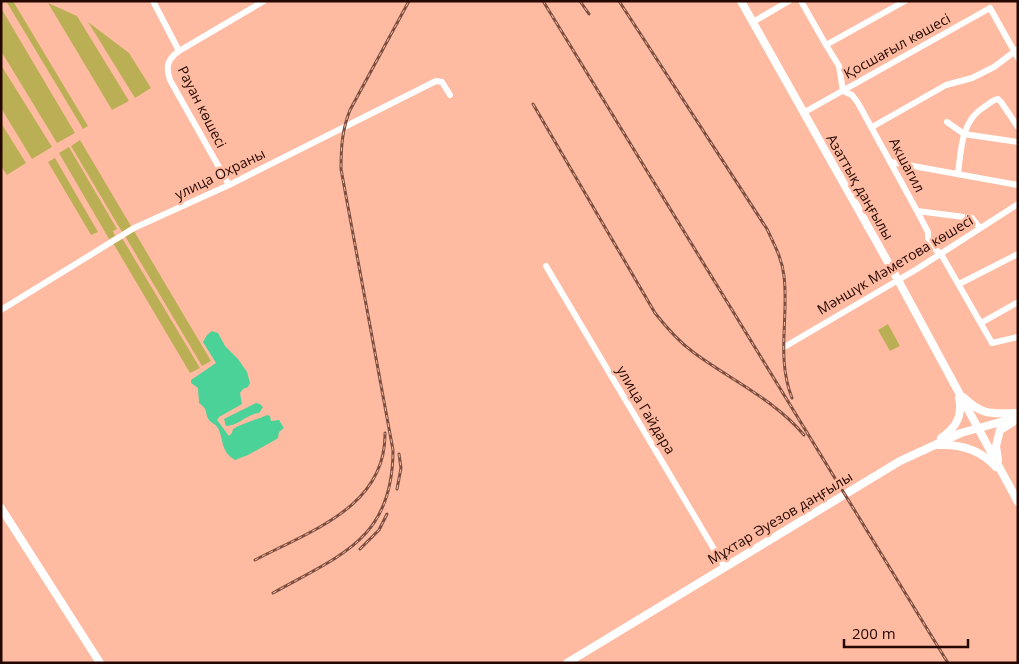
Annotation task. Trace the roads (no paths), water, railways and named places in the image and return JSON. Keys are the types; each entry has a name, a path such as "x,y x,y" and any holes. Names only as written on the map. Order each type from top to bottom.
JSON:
{"main road":[{"name":"Азаттық даңғылы","path":"741,1 898,280 1004,476"},
{"path":"956,388 972,405 985,412 1018,417"},
{"path":"929,446 953,429 958,421 961,407 956,388"},
{"name":"Мұхтар Әуезов даңғылы","path":"567,663 887,468 929,446 978,428 1018,417"},
{"path":"1018,417 1000,430 997,438 996,453 1004,476 1018,502"},
{"path":"929,446 950,444 969,448 991,461 1004,476"},
{"path":"1,508 100,663"}],"street":[{"path":"153,1 179,51"},
{"name":"Рауан көшесі","path":"228,184 167,72 167,64 171,57 179,51 264,1"},
{"path":"753,22 789,1"},
{"path":"826,45 905,1"},
{"path":"804,2 826,45 840,66 843,90"},
{"name":"Қосшағыл көшесі","path":"803,113 990,8 1016,53"},
{"path":"872,127 946,84 980,75 1016,53"},
{"name":"улица Охраны","path":"1,310 134,228 228,184 436,81 442,82 450,95"},
{"name":"Акшагил","path":"843,90 852,95 858,103 917,211 935,250 941,254 992,343 1018,337"},
{"path":"958,174 964,134 973,115 980,109 994,100 998,100 1018,127"},
{"path":"947,122 964,134 1018,142"},
{"path":"891,162 1018,185"},
{"name":"Мәншүк Мәметова көшесі","path":"786,346 941,254 1018,204"},
{"path":"917,211 972,218 980,228"},
{"path":"959,284 1018,254"},
{"name":"улица Гайдара","path":"546,266 724,566"},
{"path":"981,323 1018,302"}],"railway":[{"path":"273,593 341,555 358,541 373,524 384,505 391,480 393,450 341,169 341,154 347,117 350,110 409,1"},
{"path":"543,1 948,663"},
{"path":"580,1 589,14"},
{"path":"619,1 767,229 775,246 784,276 784,353 787,383 792,398"},
{"path":"533,104 655,313 672,334 707,362 765,400 792,422 804,435"},
{"path":"255,560 321,527 359,498 373,480 382,459 385,433"},
{"path":"397,489 401,468 399,454"},
{"path":"360,549 379,530 387,514"}]}
